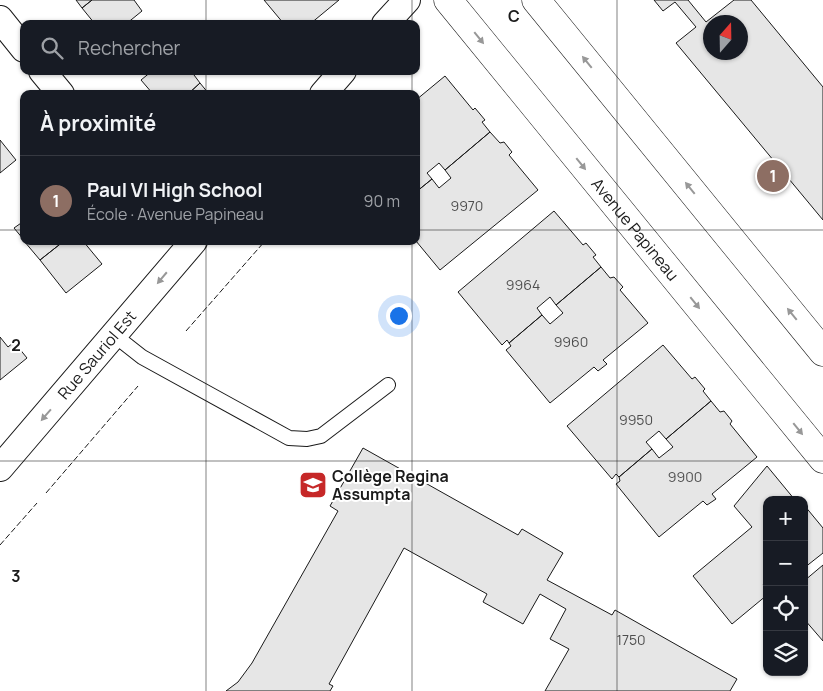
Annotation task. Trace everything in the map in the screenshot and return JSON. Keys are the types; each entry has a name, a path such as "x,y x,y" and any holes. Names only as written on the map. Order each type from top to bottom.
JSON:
{"main road":[{"name":"Avenue Papineau","path":"448,0 823,458"},
{"path":"536,0 823,352"}],"street":[{"path":"389,20 407,0"},
{"path":"0,19 20,44"},
{"path":"45,75 58,90"},
{"path":"327,90 340,75"},
{"name":"Rue Sauriol Est","path":"0,468 189,245"}],"lane":[{"path":"114,335 142,357 289,438 307,439 321,436 388,385"}],"building":[{"path":"76,0 92,0 82,8"},
{"path":"92,0 134,0 142,11 131,20 92,20 82,8"},
{"path":"264,0 339,0 315,20 281,20"},
{"path":"654,0 688,0 703,18 703,60 748,60 748,15 715,15 734,0 751,0 823,87 823,220 676,43 696,27 675,2 663,11"},
{"path":"147,75 194,75 200,83 192,90 150,90 141,80"},
{"path":"445,76 473,110 475,108 485,120 482,122 490,132 445,170 439,163 427,173 432,179 420,189 420,97"},
{"path":"200,83 206,90 192,90"},
{"path":"490,132 500,143 504,142 512,152 509,155 538,190 440,270 419,245 420,189 432,179 439,188 451,178 445,170"},
{"path":"0,140 16,160 0,173"},
{"path":"554,211 583,245 586,243 596,255 593,257 601,267 556,305 550,297 537,308 542,315 509,343 507,340 502,345 458,292"},
{"path":"20,224 20,235 14,228"},
{"path":"27,245 59,245 40,260"},
{"path":"59,245 86,245 102,264 66,293 40,260"},
{"path":"601,267 610,278 614,277 623,287 620,290 648,323 603,360 607,364 598,371 594,367 550,403 506,350 511,346 509,343 542,315 550,324 563,313 556,305"},
{"path":"0,337 8,347 14,342 27,358 0,380"},
{"path":"663,345 692,379 695,377 705,389 703,391 711,401 666,439 659,431 646,442 652,449 619,477 616,474 612,479 567,426"},
{"path":"711,401 720,412 724,411 732,421 730,424 757,457 712,494 716,499 707,505 703,501 659,537 616,484 620,481 619,477 652,449 659,458 673,447 666,439"},
{"path":"363,448 518,535 522,529 563,553 547,580 612,615 615,610 737,679 730,691 545,691 569,649 550,639 566,609 540,594 523,624 483,602 487,594 404,548 329,684 333,686 330,691 226,691 238,682 252,663 338,511 330,506"},
{"path":"767,466 792,496 763,496 763,598 732,624 693,576 752,527 734,506"},
{"path":"808,510 823,528 823,553 808,565"},
{"path":"823,565 823,641 808,624 808,578"}],"fence":[{"path":"186,331 261,245"},
{"path":"46,493 138,386"},
{"path":"0,545 37,503"}],"place":[{"name":"Paul VI High School","path":"773,176"},
{"name":"Collège Regina Assumpta","path":"313,485"}]}
